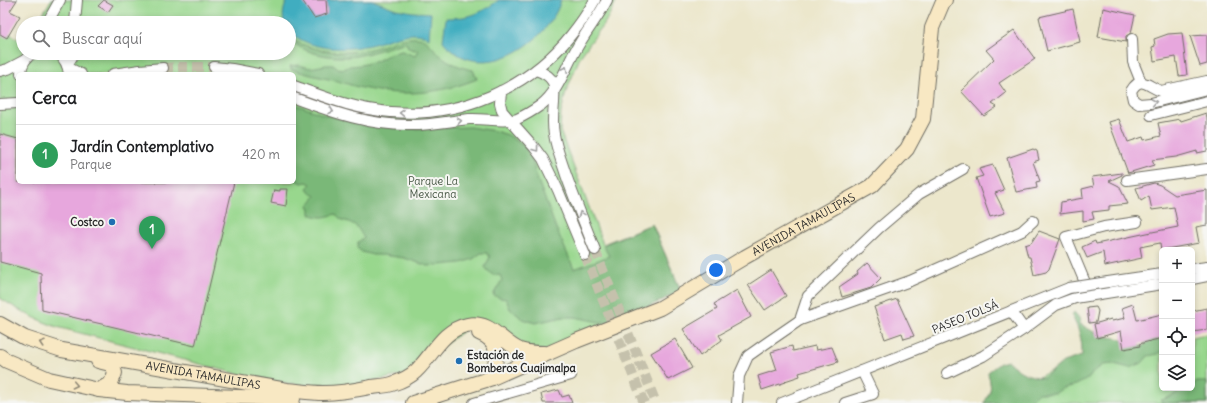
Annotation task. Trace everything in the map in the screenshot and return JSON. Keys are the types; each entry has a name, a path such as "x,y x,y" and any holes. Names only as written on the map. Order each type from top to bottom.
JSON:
{"street":[{"path":"51,16 60,0"},
{"path":"76,16 77,0"},
{"path":"296,87 326,98 360,107 390,112 423,113 468,104 501,91 536,70 571,36 595,0"},
{"path":"296,99 361,120 393,124 426,125 468,119 517,119 527,114 550,97 578,45 607,0"},
{"name":"AVENIDA TAMAULIPAS","path":"413,403 492,378 576,341 660,308 745,257 872,186 907,149 923,120 932,28 945,0"},
{"path":"1132,39 1134,62 1141,82"},
{"path":"0,71 8,69 22,60"},
{"path":"21,72 22,65 26,60"},
{"path":"214,67 248,72"},
{"path":"126,72 163,68"},
{"path":"536,70 544,72 553,81 555,90 553,123 557,147 570,186 595,250"},
{"path":"1207,81 1161,91 1141,82 1135,85 1131,91 1133,100 1139,104 1151,103 1207,90"},
{"path":"501,91 500,108 543,159 558,190 585,255"},
{"path":"1151,115 1207,101"},
{"path":"0,104 16,103"},
{"path":"800,320 808,296 879,228 919,194 963,169"},
{"path":"1127,180 1207,170"},
{"path":"738,403 740,376 748,356 800,320 910,281 1022,231 1033,221"},
{"path":"1090,296 1066,237 1104,227 1137,222"},
{"path":"1195,269 1207,267"},
{"name":"PASEO TOLSÁ","path":"782,403 1069,288 1159,274"},
{"path":"1195,278 1207,276"},
{"path":"947,373 983,356 1024,329 1056,305 1075,298 1159,284"},
{"path":"1011,311 1024,329"},
{"name":"AVENIDA TAMAULIPAS","path":"0,324 25,338 62,350 287,390 324,393 356,390 392,384 407,378 416,370 446,335 459,327 469,325 480,325 490,328 508,343 520,350 530,353 548,353"},
{"name":"AVENIDA TAMAULIPAS","path":"0,356 7,361 49,379 99,390 127,393 324,400 394,390 410,384 422,376 452,341 462,335 479,333 492,341 496,348 497,357 492,378"},
{"path":"62,350 66,354 106,362 113,366 115,373 111,383 99,390"},
{"path":"845,403 873,394 862,371"},
{"path":"186,395 202,385 202,374"},
{"path":"474,403 571,375"}],"green space":[{"name":"Parque La Mexicana","path":"51,0 617,0 606,21 580,57 566,92 561,112 560,131 603,244 652,224 681,291 545,351 532,351 475,322 404,375 337,388 265,381 57,327 21,311 0,298 0,28 16,38 16,60 296,60 296,16 41,16"},
{"path":"419,38 428,43 440,55 448,60 473,70 477,79 435,91 406,93 377,91 317,77 291,69 290,66 299,65 310,68 333,65 337,68 344,69 350,66 377,61 392,53 402,51 415,56 418,49 414,50 408,48 407,44 404,43 356,56 336,57 322,55 300,47 296,44 296,42 310,47 332,52 355,52 367,50 403,39"},
{"path":"296,105 325,115 366,125 408,129 470,127 495,131 508,135 526,148 531,156 537,178 556,228 574,269 609,256 603,245 652,224 681,291 619,321 599,322 575,317 563,317 535,323 523,319 510,309 506,299 493,295 502,280 500,275 493,275 485,267 490,257 487,253 481,253 473,259 461,263 428,266 404,258 373,255 362,252 357,248 358,242 364,238 358,228 351,223 342,220 336,214 317,217 310,214 308,205 316,196 307,188 311,184 297,181"},
{"path":"1074,312 1080,319 1080,324 1101,336 1118,338 1133,347 1143,346 1148,340 1159,340 1159,353 1148,356 1142,363 1130,368 1114,364 1103,365 1093,372 1090,377 1076,385 1061,389 1056,393 1038,393 1032,399 1024,403 984,403 990,388 988,372 1000,363 1008,361 1024,373 1044,378 1063,362 1082,356 1080,335 1072,316"},
{"path":"1207,334 1207,403 983,403 1079,358 1159,344 1159,391 1195,391 1195,336"},
{"path":"1207,382 1207,403 1161,403 1161,400 1182,391 1195,391 1195,383"}],"water":[{"path":"287,0 302,0 327,14 326,0 372,0 396,9 431,13 429,38 423,35 409,34 374,44 352,48 330,48 318,46 308,43 296,36 296,16 283,16"},
{"path":"499,0 561,0 554,17 542,32 527,45 511,55 493,60 475,60 458,54 443,41 446,18 468,16 480,12"}],"building":[{"path":"0,0 17,0 10,11 20,16 16,16 16,23 7,38 0,34"},
{"path":"104,0 113,5 108,12 98,6"},
{"path":"302,0 326,0 327,14 314,18"},
{"path":"1103,8 1135,15 1131,33 1126,36 1126,42 1098,37"},
{"path":"1073,9 1080,42 1047,51 1039,17"},
{"path":"1014,30 1035,59 999,83 1006,93 992,104 997,107 984,116 961,91 994,59 986,50"},
{"path":"1182,33 1187,75 1179,76 1176,57 1154,61 1152,47 1155,46 1154,39 1168,34"},
{"path":"1207,35 1207,64 1200,66 1190,36"},
{"path":"1206,113 1207,151 1197,153 1197,151 1176,157 1152,160 1154,165 1128,173 1109,122 1119,119 1128,142 1143,137 1144,140 1161,136 1158,123 1180,119 1181,121"},
{"name":"Costco","path":"0,134 16,138 16,184 234,184 195,346 42,310 41,273 0,262"},
{"path":"1033,149 1037,151 1039,160 1033,162 1040,181 1036,182 1037,188 1016,192 1007,158"},
{"path":"993,165 1004,190 995,193 1005,213 990,217 976,178 983,176 979,169"},
{"path":"1122,173 1122,175 1109,181 1119,186 1128,204 1109,206 1109,210 1092,212 1094,219 1083,221 1083,211 1060,214 1061,202 1083,198 1082,189 1094,186 1092,177"},
{"path":"1154,183 1160,185 1175,195 1207,190 1207,225 1196,227 1199,243 1177,247 1161,247 1160,243 1140,247 1142,258 1105,266 1103,252 1087,258 1082,247 1095,241 1096,244 1178,227 1174,207 1152,210 1149,196 1141,201 1136,188"},
{"path":"280,189 288,189 286,206 271,203 274,190 280,191"},
{"path":"1039,231 1060,239 1049,269 1046,272 1034,275 1030,257 1028,257 1025,245 1031,243"},
{"path":"867,263 881,278 871,288 842,297 839,287 858,274 857,272"},
{"path":"771,270 786,296 765,310 748,285"},
{"path":"737,290 751,317 719,335 722,340 700,356 683,329 717,309 714,304"},
{"path":"897,299 914,336 904,339 902,333 885,339 874,307"},
{"path":"1133,304 1137,320 1159,315 1159,339 1139,344 1140,346 1124,349 1121,331 1097,338 1094,324 1111,319 1112,321 1125,318 1122,308"},
{"path":"1096,307 1098,311 1096,322 1089,323 1087,308"},
{"path":"1207,308 1207,330 1195,332 1195,310"},
{"path":"675,339 692,368 668,380 651,353"},
{"path":"792,346 793,351 815,346 816,350 832,347 838,362 799,373 800,376 762,390 758,376 777,370 771,352"},
{"path":"559,390 562,397 569,395 572,403 543,403 541,394"}],"tunnel":[{"path":"163,68 214,67"},
{"path":"595,250 656,403"},
{"path":"585,255 644,403"}],"place":[{"name":"Costco","path":"112,222"},
{"name":"Jardín Contemplativo","path":"152,249"},
{"name":"Estación de Bomberos Cuajimalpa","path":"459,361"}]}
